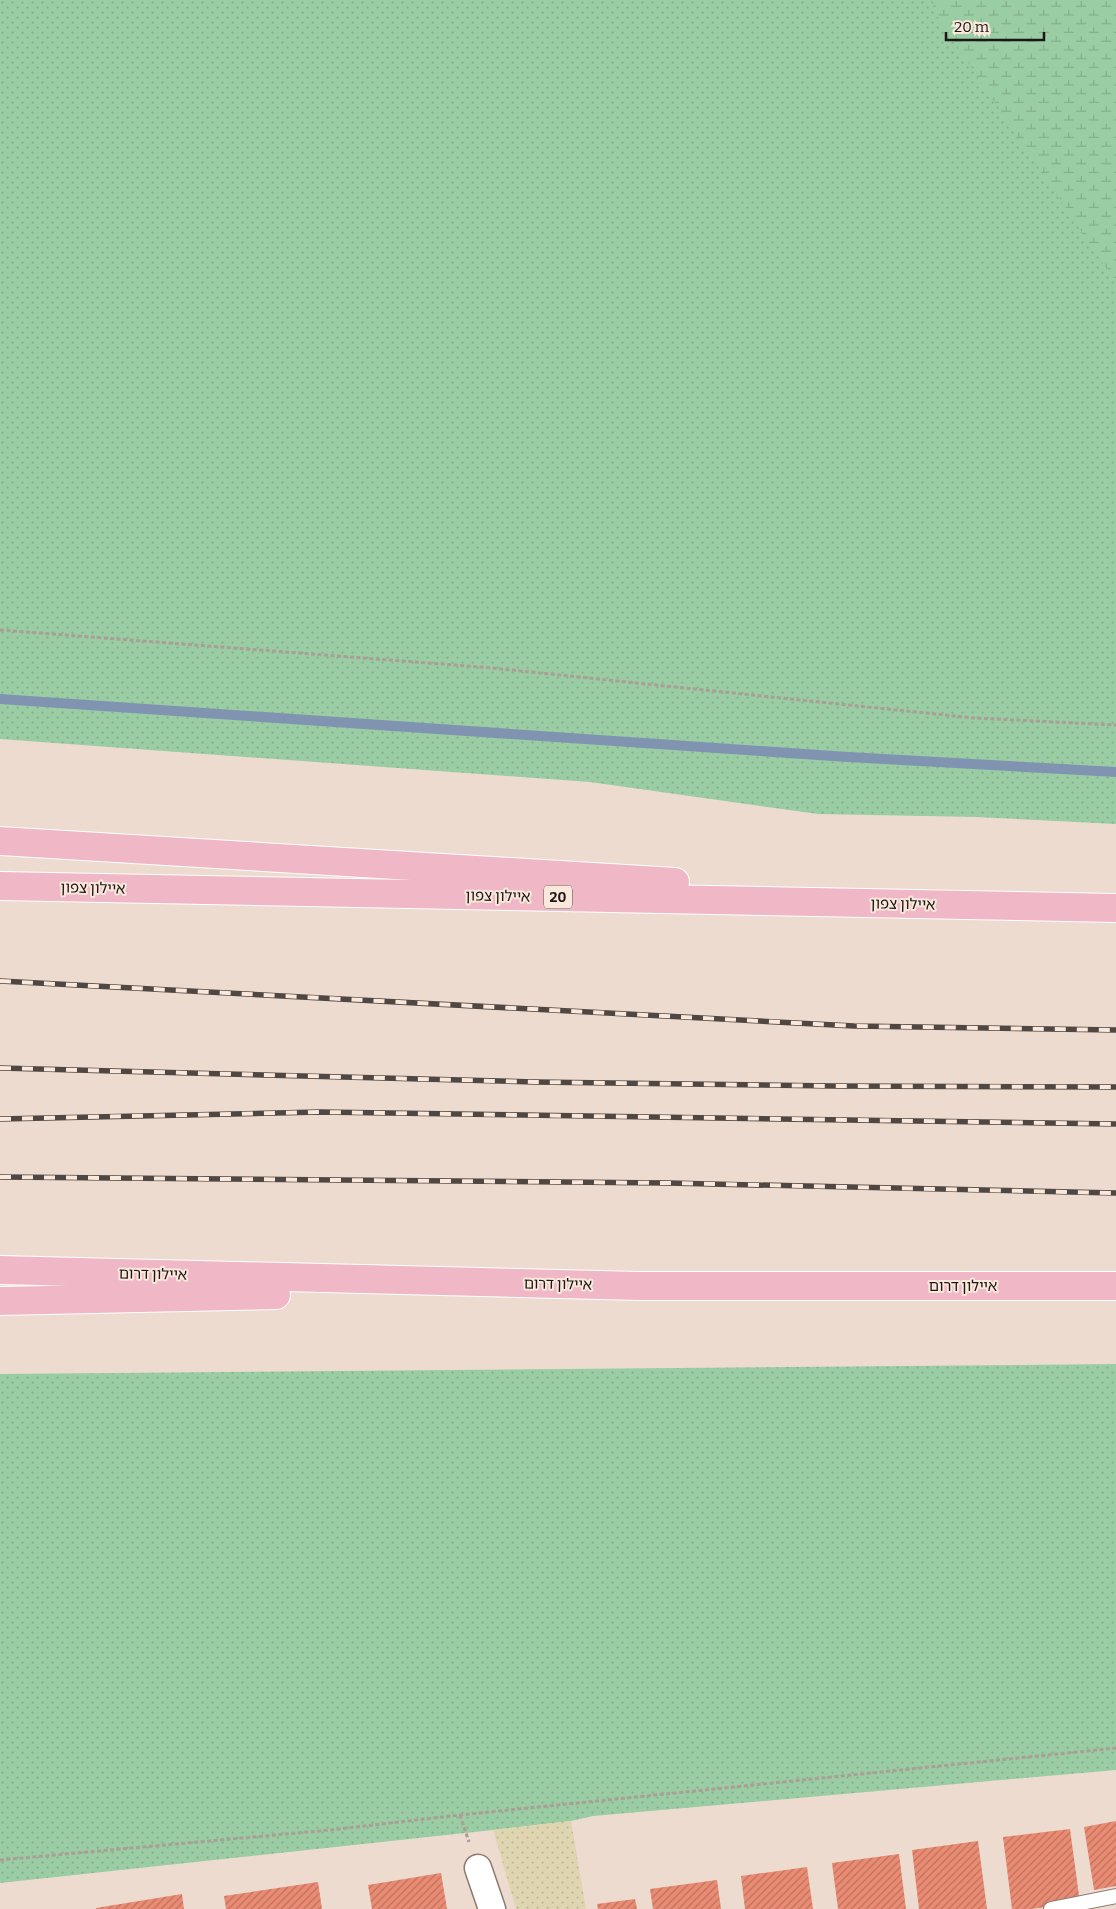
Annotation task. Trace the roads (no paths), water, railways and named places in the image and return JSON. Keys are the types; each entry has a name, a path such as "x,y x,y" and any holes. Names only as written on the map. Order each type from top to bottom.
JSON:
{"highway":[{"path":"0,841 1111,908"},
{"name":"איילון צפון","path":"0,886 1111,908"},
{"name":"איילון דרום","path":"0,1270 639,1286 1116,1286"},
{"path":"0,1301 639,1286"}],"street":[{"path":"478,1868 492,1909"}],"lane":[{"path":"1051,1909 1116,1896"}],"waterway":[{"path":"0,699 848,757 1116,772"}],"railway":[{"path":"0,981 854,1026 1116,1030"},
{"path":"0,1068 535,1082 1116,1087"},
{"path":"0,1119 320,1112 1116,1124"},
{"path":"0,1177 668,1183 1116,1193"}]}
